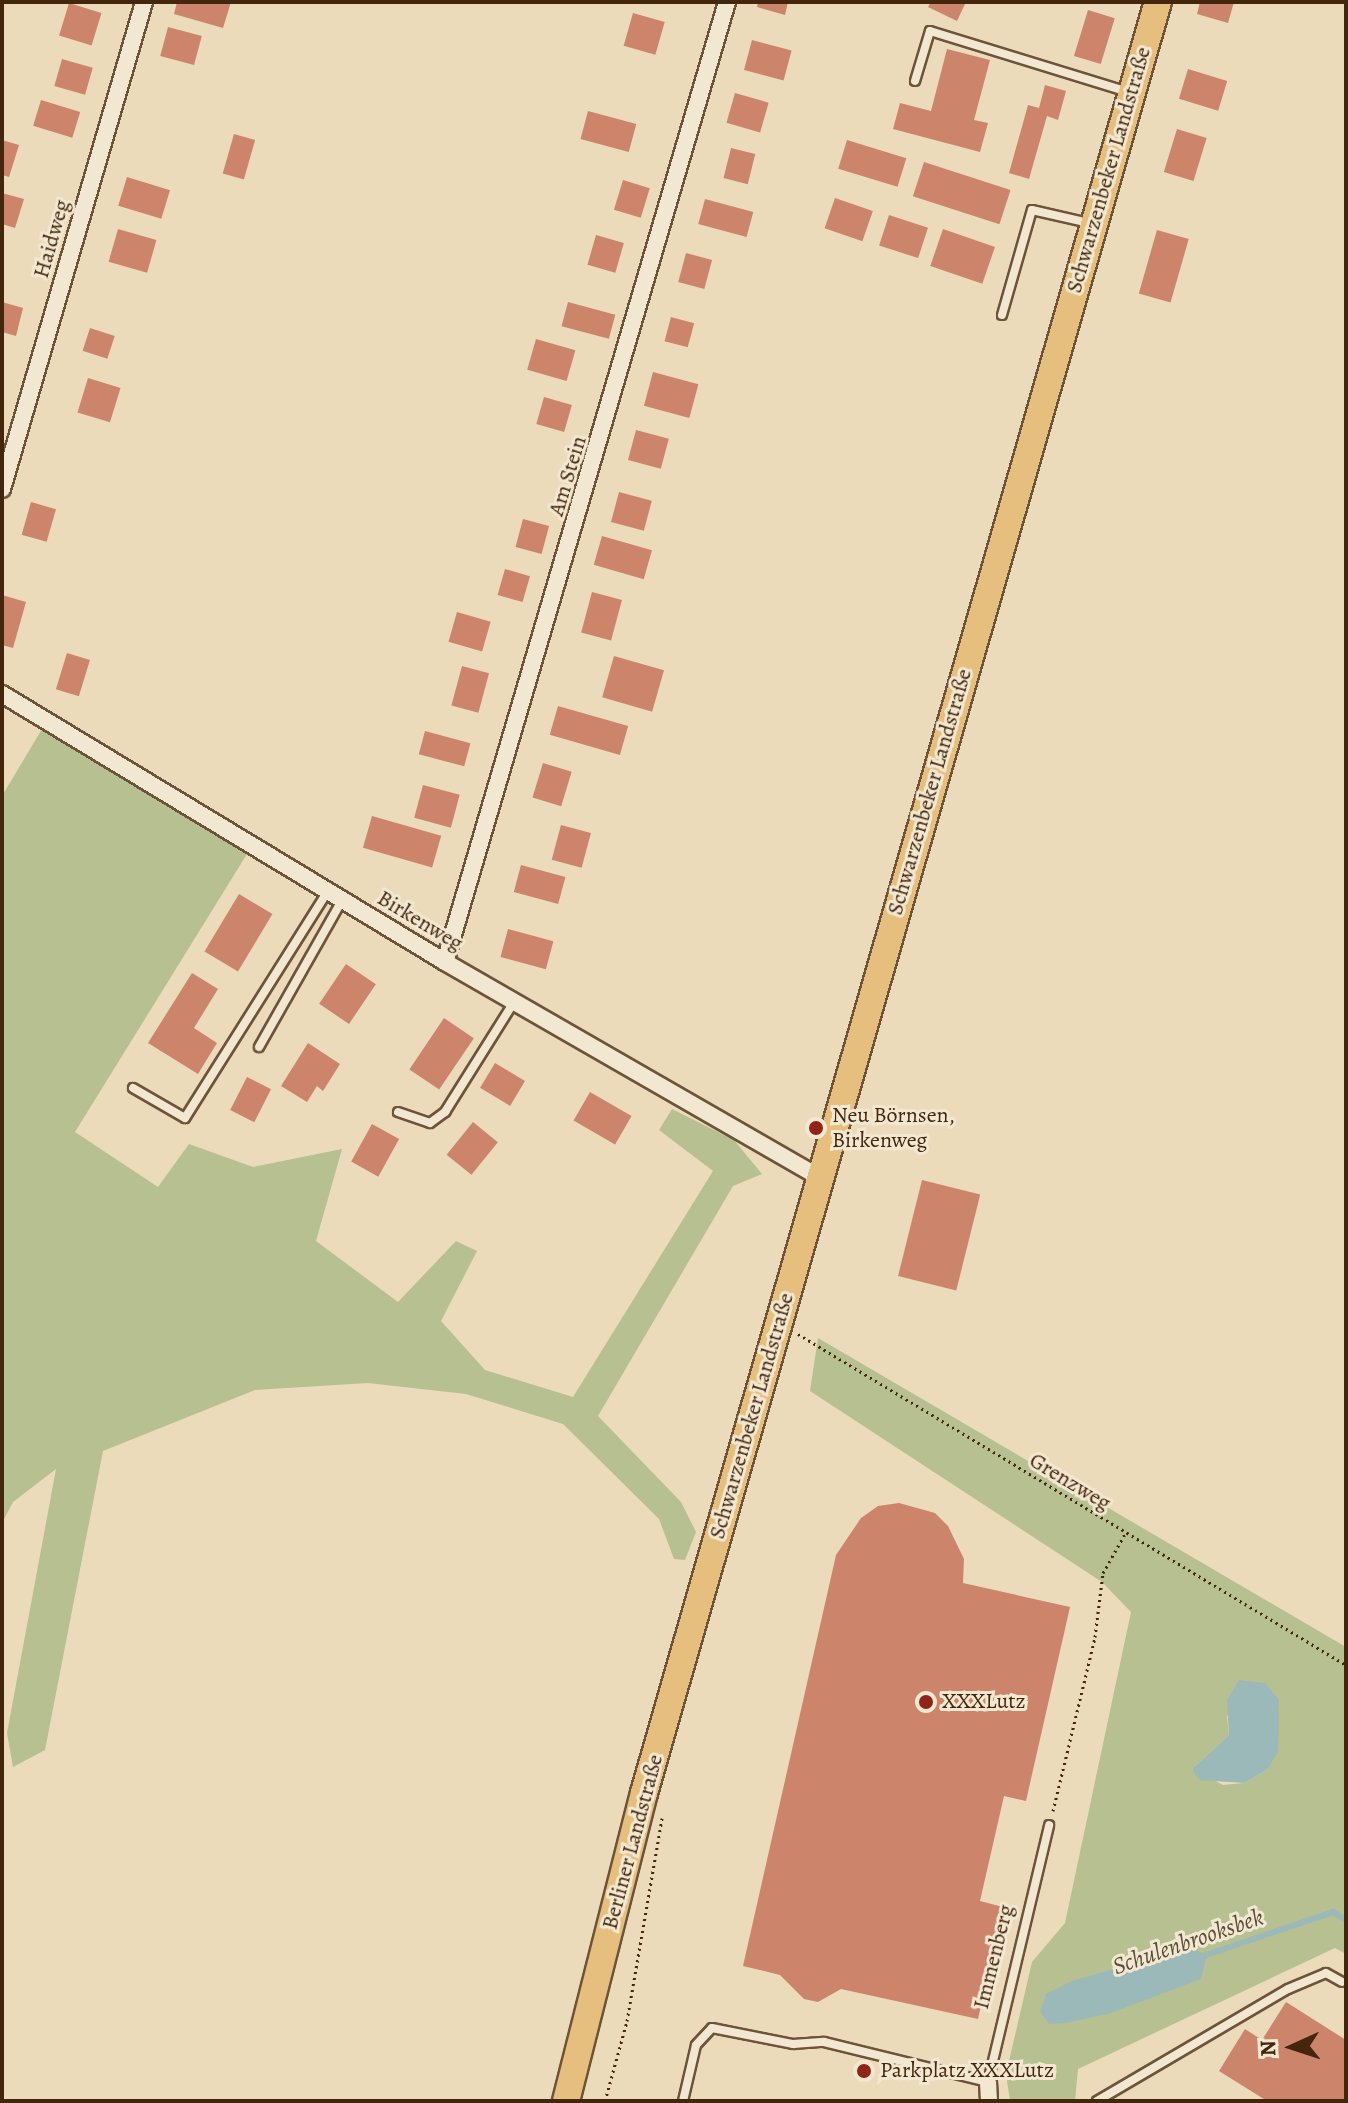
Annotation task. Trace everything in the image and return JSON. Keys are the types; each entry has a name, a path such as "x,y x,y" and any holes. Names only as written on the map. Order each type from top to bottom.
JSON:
{"main road":[{"name":"Schwarzenbeker Landstraße","path":"704,1583 793,1326 820,1178 1158,2"},
{"name":"Berliner Landstraße","path":"566,2101 704,1583"}],"street":[{"name":"Haidweg","path":"2,489 144,2"},
{"name":"Am Stein","path":"445,962 727,2"},
{"name":"Birkenweg","path":"2,694 445,962 820,1178"},
{"name":"Immenberg","path":"988,2082 989,2101"}],"lane":[{"path":"915,81 930,31 1131,93"},
{"path":"1002,315 1032,210 1093,224"},
{"path":"259,1047 335,895"},
{"path":"133,1088 185,1118 335,895"},
{"path":"398,1112 430,1123 445,1112 514,1002"},
{"name":"Immenberg","path":"988,2082 1049,1825"},
{"path":"1097,2101 1288,1989 1326,1973 1342,1982"},
{"path":"683,2101 696,2045 712,2028 793,2044 824,2042 988,2082"}],"path":[{"path":"793,1326 795,1350"},
{"name":"Grenzweg","path":"793,1326 1125,1534 1346,1665"},
{"path":"1049,1825 1095,1637 1103,1573 1125,1534"},
{"path":"605,2101 627,2021 663,1813"}],"green space":[{"path":"42,729 247,854 75,1132 158,1187 189,1144 253,1167 342,1149 316,1241 398,1302 456,1241 477,1251 441,1321 485,1370 573,1397 713,1171 659,1130 672,1109 734,1140 762,1174 733,1186 598,1416 681,1502 696,1532 685,1560 674,1559 659,1519 563,1424 466,1394 368,1383 255,1390 103,1451 45,1750 13,1767 7,1733 56,1469 13,1502 2,1523 2,796"},
{"path":"818,1338 1346,1647 1346,1954 1335,1948 1078,2069 1075,2101 1010,2101 1006,2074 1032,1962 1065,1923 1131,1612 1102,1582 810,1391","holes":["1227,1715 1267,1770 1244,1783 1223,1785 1192,1769 1229,1735"]}],"water":[{"path":"1239,1680 1265,1683 1279,1700 1278,1752 1267,1770 1244,1783 1199,1780 1192,1769 1229,1735 1227,1700"},
{"path":"1189,1947 1207,1955 1201,1979 1111,2013 1066,2023 1049,2024 1040,2011 1046,1994 1072,1981"}],"building":[{"path":"177,2 231,2 223,28 174,14"},
{"path":"758,2 788,2 785,15 757,7"},
{"path":"931,2 966,2 957,21 928,7"},
{"path":"1200,2 1234,2 1228,23 1197,14"},
{"path":"69,3 102,13 92,45 59,36"},
{"path":"1088,10 1115,18 1101,64 1074,56"},
{"path":"633,13 665,22 655,55 624,46"},
{"path":"168,27 202,36 194,65 160,56"},
{"path":"752,40 792,51 784,81 744,70"},
{"path":"947,49 990,60 974,120 988,123 980,152 893,129 900,103 931,111"},
{"path":"62,59 93,68 85,95 54,86"},
{"path":"1188,69 1227,81 1218,111 1179,99"},
{"path":"1045,85 1066,91 1058,120 1047,116 1029,179 1009,173 1028,105 1039,108"},
{"path":"735,93 769,103 760,132 726,123"},
{"path":"41,100 80,112 72,138 33,126"},
{"path":"588,111 636,124 629,152 580,139"},
{"path":"1177,129 1207,138 1193,181 1164,172"},
{"path":"234,134 255,140 244,179 223,173"},
{"path":"2,140 19,145 9,177 2,175"},
{"path":"847,140 906,158 898,187 838,169"},
{"path":"731,148 755,154 748,184 724,178"},
{"path":"924,162 1011,190 999,224 913,196"},
{"path":"127,177 170,190 161,219 118,206"},
{"path":"623,180 650,188 641,218 614,210"},
{"path":"2,193 24,199 15,228 2,224"},
{"path":"835,198 873,211 862,241 825,228"},
{"path":"705,199 753,212 747,237 698,224"},
{"path":"889,215 928,228 918,258 879,245"},
{"path":"118,229 156,240 147,273 109,262"},
{"path":"943,229 995,247 982,284 930,266"},
{"path":"1157,230 1189,239 1171,303 1139,293"},
{"path":"596,235 624,243 615,273 587,265"},
{"path":"686,253 712,260 704,289 678,282"},
{"path":"2,302 23,308 16,336 2,332"},
{"path":"568,302 615,315 609,339 562,326"},
{"path":"671,317 694,323 688,347 665,341"},
{"path":"90,328 115,336 107,359 83,351"},
{"path":"536,339 575,350 567,381 527,370"},
{"path":"653,372 698,384 689,418 644,406"},
{"path":"88,378 121,388 110,422 77,412"},
{"path":"544,397 572,405 564,432 536,424"},
{"path":"636,430 669,439 661,469 628,460"},
{"path":"619,492 652,501 644,531 611,522"},
{"path":"31,502 56,509 47,542 22,535"},
{"path":"523,519 549,526 542,554 515,547"},
{"path":"602,536 652,550 644,579 594,565"},
{"path":"505,569 530,576 523,602 498,595"},
{"path":"592,592 622,600 611,641 581,633"},
{"path":"2,595 26,602 13,648 2,645"},
{"path":"457,612 491,622 482,651 448,642"},
{"path":"67,653 90,660 79,696 56,689"},
{"path":"614,656 664,670 652,712 602,697"},
{"path":"462,666 489,673 478,713 451,706"},
{"path":"558,706 628,726 620,755 550,735"},
{"path":"425,731 470,743 464,766 419,754"},
{"path":"543,763 572,772 561,806 532,797"},
{"path":"423,785 460,795 451,828 414,818"},
{"path":"372,816 441,836 432,868 363,848"},
{"path":"561,825 591,833 582,868 552,860"},
{"path":"521,865 565,877 558,904 514,892"},
{"path":"239,894 272,914 238,972 204,951"},
{"path":"508,929 553,941 546,969 500,957"},
{"path":"346,964 376,984 349,1024 319,1004"},
{"path":"192,973 218,989 194,1028 217,1043 198,1074 148,1043"},
{"path":"444,1018 474,1038 439,1090 409,1069"},
{"path":"308,1043 340,1064 323,1091 317,1086 307,1102 281,1086"},
{"path":"495,1063 525,1081 510,1106 480,1088"},
{"path":"247,1077 271,1089 254,1122 230,1110"},
{"path":"590,1092 632,1116 615,1145 574,1121"},
{"path":"473,1122 498,1142 471,1175 447,1155"},
{"path":"372,1124 399,1139 378,1177 351,1162"},
{"path":"922,1180 980,1195 956,1291 898,1276"},
{"name":"XXXLutz","path":"899,1503 935,1513 948,1526 964,1559 963,1583 1070,1607 1026,1801 1004,1796 980,1901 1003,1907 978,2019 841,1989 818,2002 804,1999 780,1975 743,1966 836,1555 861,1518 878,1506"},
{"path":"1286,2002 1346,2040 1346,2101 1267,2101 1219,2071 1245,2029 1262,2040"}],"waterway":[{"name":"Schulenbrooksbek","path":"1203,1956 1333,1912 1346,1920"}],"place":[{"name":"Neu Börnsen, Birkenweg","path":"816,1128"},
{"name":"XXXLutz","path":"926,1702"},
{"name":"Parkplatz XXXLutz","path":"864,2071"}]}
